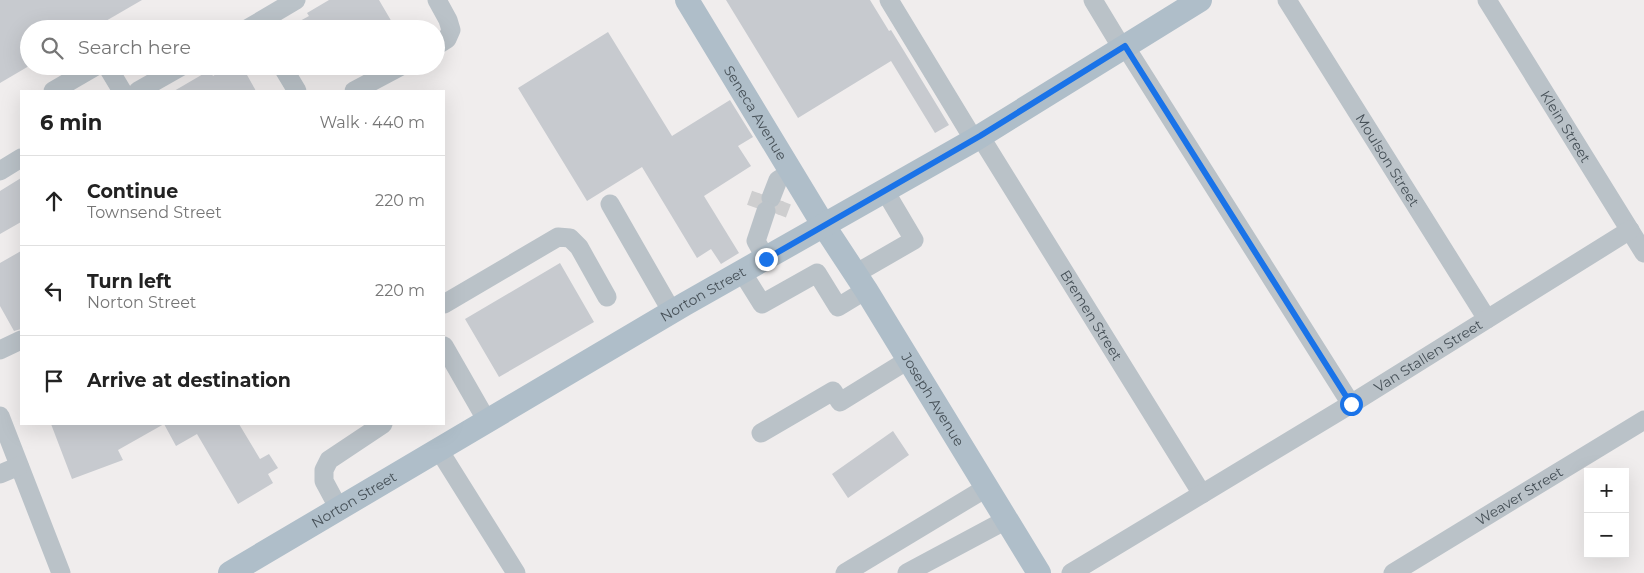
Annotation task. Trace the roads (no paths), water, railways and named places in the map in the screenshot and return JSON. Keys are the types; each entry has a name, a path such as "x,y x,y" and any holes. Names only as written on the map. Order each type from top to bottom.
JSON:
{"main road":[{"name":"Seneca Avenue","path":"687,0 771,201 824,226"},
{"name":"Norton Street","path":"230,573 672,312 977,138 1200,0"},
{"name":"Joseph Avenue","path":"824,226 1039,573"}],"street":[{"path":"266,20 296,0"},
{"path":"437,0 448,20 451,30 445,40"},
{"name":"Bremen Street","path":"889,0 1202,494"},
{"path":"1092,0 1351,404"},
{"name":"Moulson Street","path":"1287,0 1487,319"},
{"name":"Klein Street","path":"1487,0 1644,253"},
{"path":"55,90 81,75"},
{"path":"112,75 121,90"},
{"path":"140,90 166,75"},
{"path":"287,75 295,90"},
{"path":"356,90 383,75"},
{"path":"0,170 20,159"},
{"path":"742,272 762,304 817,273 838,307 860,282 914,240 885,191"},
{"path":"766,259 756,241 771,201"},
{"path":"610,204 672,312"},
{"name":"Van Stallen Street","path":"1071,573 1351,404 1630,230"},
{"path":"445,303 558,237 570,238 579,247 608,297"},
{"path":"0,350 20,340"},
{"path":"445,348 487,421"},
{"path":"761,433 833,390 840,402 908,360"},
{"path":"0,416 61,573"},
{"name":"Weaver Street","path":"1393,573 1644,420"},
{"path":"339,509 324,481 324,470 329,460 382,425"},
{"path":"439,450 516,573"},
{"path":"0,474 19,466"},
{"path":"845,573 871,566 986,488"},
{"path":"907,573 1006,520"}],"tunnel":[{"path":"756,208 761,194"},
{"path":"777,214 782,201"}]}
